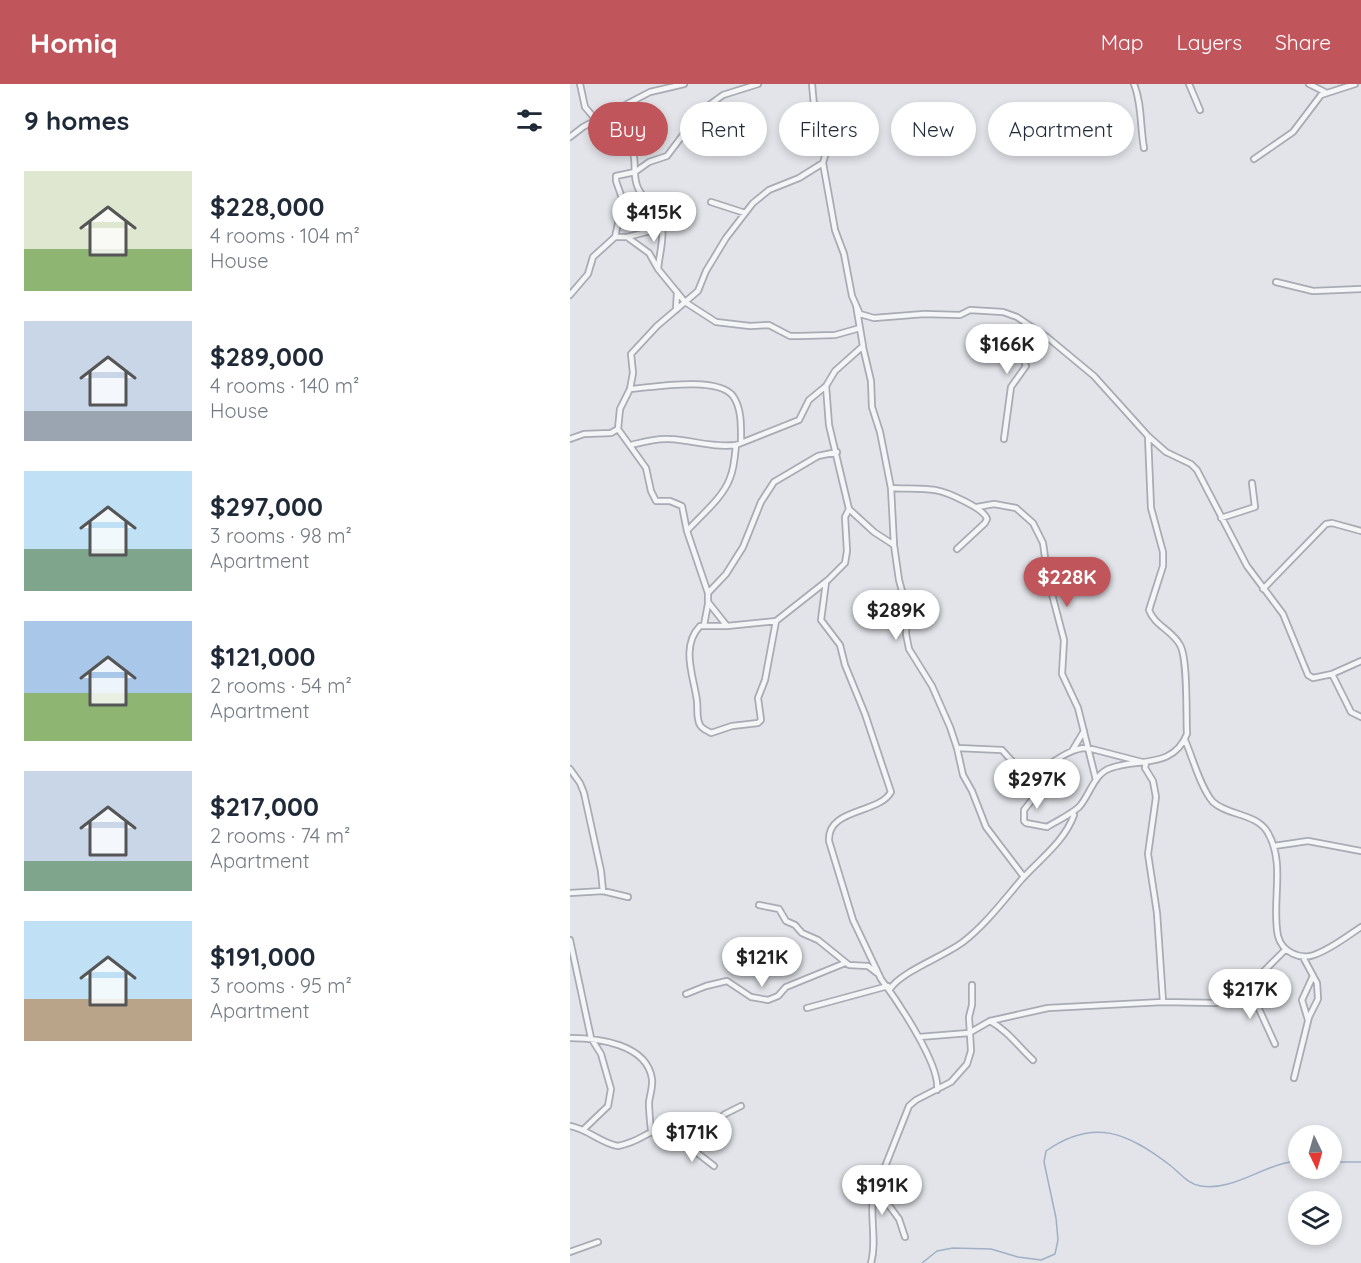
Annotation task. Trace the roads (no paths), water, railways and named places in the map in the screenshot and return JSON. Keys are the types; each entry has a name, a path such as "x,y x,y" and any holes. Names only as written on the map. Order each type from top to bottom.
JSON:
{"street":[{"path":"580,84 585,107 588,111"},
{"path":"631,102 650,92 684,84"},
{"path":"570,295 588,274 593,257 615,237 623,201 615,178 635,172 649,162 667,156 701,111 723,95 758,84"},
{"path":"813,84 818,140 825,156 823,164 835,230 844,254 856,305 871,381 872,407 880,432 891,489 894,544 899,580 907,609 906,634 909,649 932,686 957,748 963,776 972,791 986,827 1024,877"},
{"path":"1134,84 1139,97 1139,125 1144,148"},
{"path":"1189,84 1200,110"},
{"path":"1309,84 1324,93"},
{"path":"1254,159 1293,132 1324,93 1355,84"},
{"path":"570,138 588,126"},
{"path":"634,156 637,186 644,199 658,215 663,228 658,269"},
{"path":"704,625 709,610 708,593 687,531 682,506 670,501 657,501 651,491 646,468 618,429 620,409 630,389 633,373 631,354 657,326 698,291 706,271 745,213 770,190 799,178 823,164"},
{"path":"711,202 745,213"},
{"path":"615,237 627,237 663,228"},
{"path":"627,237 649,253 658,269 686,302 716,322 750,326 769,325 790,336 835,335 860,328"},
{"path":"1276,282 1313,291 1361,289"},
{"path":"675,311 676,292"},
{"path":"856,305 860,314 874,318 924,314 960,315 970,310 1004,312 1017,317 1047,337 1094,376 1148,436 1166,452 1191,464 1246,566 1263,589 1273,598 1282,614 1308,675 1313,678 1332,674 1361,661"},
{"path":"1004,440 1011,387 1026,366 1022,356 1024,349 1034,347 1047,337"},
{"path":"631,445 650,440 669,439 713,446 736,445 741,441 799,420 809,400 826,386 835,371 863,346"},
{"path":"630,389 713,385 728,390 735,398 740,412 741,441"},
{"path":"826,386 830,425 849,509 874,532 894,544"},
{"path":"570,440 584,434 611,433 618,429"},
{"path":"1042,769 1039,791 1024,810 1026,823 1047,827 1072,812 1088,795 1096,780 1109,768 1146,763 1170,756 1188,734 1182,648 1169,631 1153,618 1149,610 1163,566 1163,552 1151,508 1148,436"},
{"path":"687,531 728,484 736,445"},
{"path":"708,593 726,574 743,547 761,502 774,482 818,456 837,452"},
{"path":"1221,518 1255,507 1252,483"},
{"path":"891,489 939,491 977,507 985,513 987,519 957,549"},
{"path":"977,507 994,504 1016,508 1033,524 1043,543 1048,579 1064,640 1062,674 1073,693 1096,780"},
{"path":"776,621 765,680 758,698 761,720 758,723 732,726 714,733 700,725 697,699 689,668 697,629 704,625 727,626 776,621 828,580 845,563 847,551 845,517 849,509"},
{"path":"1263,589 1326,524 1332,523 1361,531"},
{"path":"828,580 825,585 821,620 840,645 845,665 890,786 888,797 843,817 829,835 853,920 879,975 919,1037 937,1077 937,1090"},
{"path":"708,602 727,626"},
{"path":"1332,674 1351,712 1361,717"},
{"path":"1070,753 1084,731"},
{"path":"1185,740 1196,768 1214,802 1261,825 1269,833 1274,846 1278,885 1278,936 1286,949 1303,957 1317,984 1318,999 1308,1021 1294,1078"},
{"path":"957,748 1002,750 1020,770 1042,769 1082,748 1146,763"},
{"path":"1146,763 1145,768 1153,781 1156,797 1148,854 1156,913 1163,1002"},
{"path":"570,769 584,793 601,871 603,891"},
{"path":"807,1008 889,988 901,978 962,943 988,920 1024,877 1054,848 1069,827 1074,815"},
{"path":"1274,846 1308,841 1361,851"},
{"path":"570,893 603,891 628,897"},
{"path":"759,905 779,909 786,921 795,925 802,933 818,940 845,963 854,967 868,966 879,975"},
{"path":"1303,957 1329,948 1361,927"},
{"path":"570,940 591,1038 608,1073 610,1100 603,1113 584,1129"},
{"path":"919,1037 969,1033 990,1021 1048,1008 1163,1002 1216,1003 1233,998 1286,949"},
{"path":"686,994 727,981 751,996 768,1000 777,996 786,987 845,963"},
{"path":"1308,1021 1302,999 1313,975"},
{"path":"872,1263 874,1254 871,1208 876,1188 909,1106 951,1082 967,1064 971,1051 969,1033 972,985"},
{"path":"1248,985 1275,1044"},
{"path":"990,1021 1006,1030 1033,1060"},
{"path":"570,1038 591,1038 627,1049 648,1065 652,1080 649,1111 651,1130"},
{"path":"689,1141 699,1137 725,1114 741,1106"},
{"path":"570,1126 584,1129 594,1137 618,1146 635,1140 651,1130 668,1131 689,1141 696,1152 714,1166"},
{"path":"876,1188 899,1219 904,1237"},
{"path":"570,1252 598,1242"}],"waterway":[{"path":"922,1263 937,1251 953,1248 991,1249 1018,1257 1041,1260 1055,1254 1058,1240 1056,1218 1044,1162 1046,1151 1080,1134 1110,1133 1125,1138 1155,1154 1188,1181 1201,1186 1225,1185 1288,1163"},
{"path":"1342,1162 1361,1162"}]}
